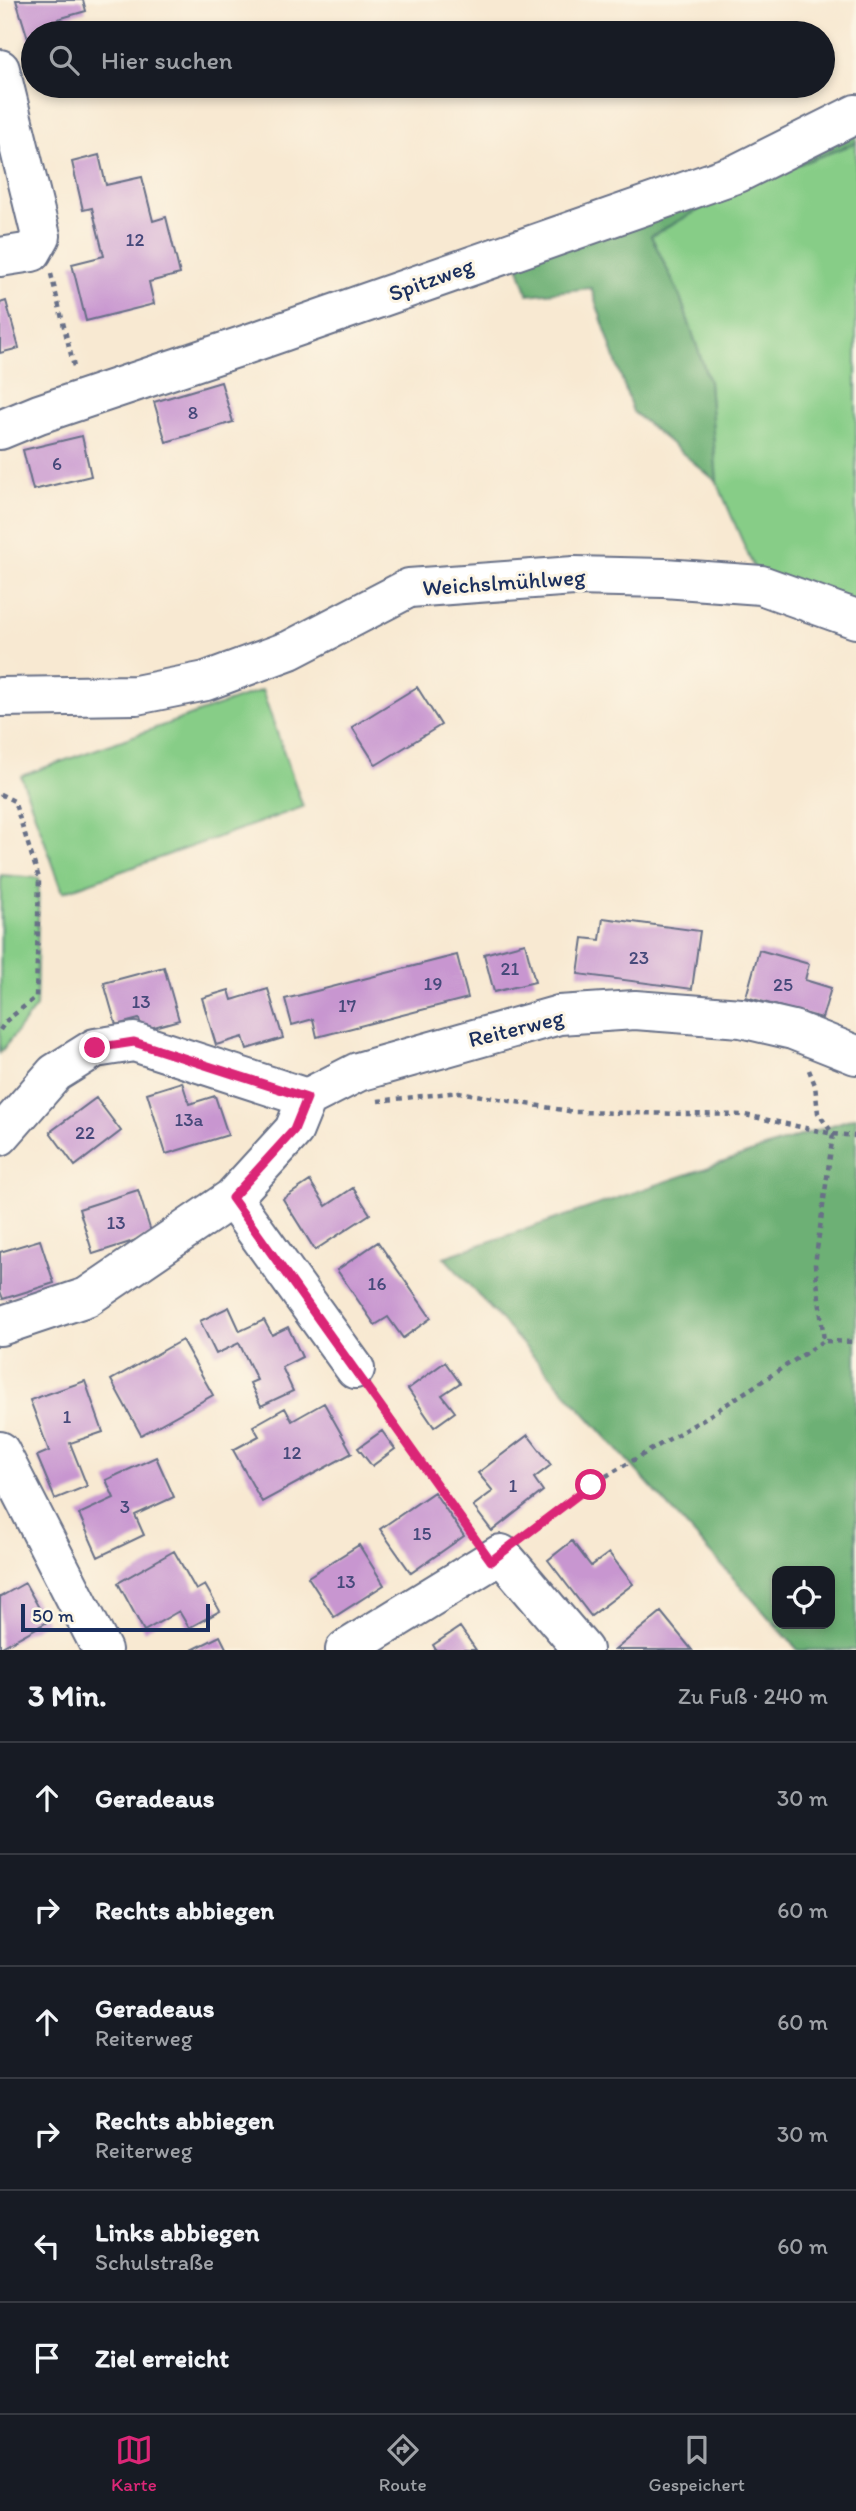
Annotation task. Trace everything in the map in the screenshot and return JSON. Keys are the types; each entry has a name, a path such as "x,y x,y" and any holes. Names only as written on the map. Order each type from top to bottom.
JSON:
{"street":[{"path":"0,69 41,236 32,252 0,257"},
{"name":"Spitzweg","path":"0,430 39,414 738,173 856,114"},
{"name":"Weichslmühlweg","path":"0,697 136,695 206,681 290,650 409,588 574,576 664,578 761,585 856,619"},
{"name":"Reiterweg","path":"307,1098 358,1072 559,1015 635,1010 741,1018 793,1030 856,1055"},
{"path":"0,1136 55,1073 95,1048 134,1042 307,1098 294,1130 232,1198 88,1297 0,1326"},
{"path":"232,1198 355,1369"},
{"path":"0,1451 102,1650"},
{"path":"345,1650 496,1557 583,1650"}],"path":[{"path":"41,236 69,341"},
{"path":"0,794 14,801 39,878 36,996 6,1021 0,1030"},
{"path":"793,1030 815,1085 818,1113 833,1134 816,1264 824,1342"},
{"path":"372,1102 458,1092 574,1112 745,1115 833,1134 856,1136"},
{"path":"355,1369 496,1557 591,1485 706,1418 824,1342 856,1342"}],"green space":[{"path":"856,114 856,143 745,184 651,236 679,294 709,382 717,482 633,412 591,288 528,295 513,250"},
{"path":"856,143 856,619 761,585 717,482 709,382 679,294 651,236 745,184"},
{"path":"262,690 303,807 63,892 21,776"},
{"path":"1,875 39,878 36,1007 0,1053"},
{"path":"856,1117 856,1650 798,1650 779,1629 835,1629 835,1566 772,1566 772,1621 444,1257"}],"building":[{"path":"16,0 83,0 86,11 59,21 22,21"},
{"path":"99,155 106,185 142,177 153,221 166,217 180,274 149,282 154,304 86,321 72,264 104,256 92,208 83,210 72,162"},
{"path":"6,301 19,348 0,353 0,303"},
{"path":"221,382 233,422 166,442 154,402"},
{"path":"82,436 91,476 33,490 23,450"},
{"path":"417,687 441,725 376,765 352,727"},
{"path":"603,918 700,931 692,989 578,974 583,938 600,940"},
{"path":"525,943 535,982 494,992 484,954"},
{"path":"759,950 809,964 805,980 831,988 822,1018 746,997"},
{"path":"457,955 468,998 317,1037 313,1019 292,1025 285,999"},
{"path":"164,967 179,1020 143,1030 139,1019 116,1025 104,983"},
{"path":"268,989 283,1038 247,1049 243,1037 216,1045 202,998 229,990 232,1000"},
{"path":"182,1082 189,1104 215,1096 228,1135 166,1154 147,1093"},
{"path":"96,1098 121,1131 75,1166 50,1132"},
{"path":"310,1181 326,1206 353,1188 370,1214 315,1250 283,1199"},
{"path":"138,1190 152,1235 93,1254 79,1209"},
{"path":"40,1240 54,1283 3,1299 0,1291 0,1252"},
{"path":"378,1242 431,1318 403,1338 388,1317 375,1325 337,1270"},
{"path":"229,1307 240,1331 264,1320 272,1335 288,1327 302,1357 282,1367 293,1391 261,1406 250,1383 257,1380 239,1343 216,1354 200,1321"},
{"path":"182,1340 213,1395 141,1435 111,1380"},
{"path":"445,1362 460,1383 442,1395 455,1412 434,1427 408,1389"},
{"path":"85,1381 103,1432 70,1443 87,1486 55,1499 37,1456 49,1451 30,1400"},
{"path":"324,1403 352,1453 262,1502 233,1450 259,1436 253,1426 285,1408 292,1421"},
{"path":"382,1431 395,1449 372,1466 358,1448"},
{"path":"528,1435 551,1465 534,1478 543,1491 492,1531 473,1506 493,1491 478,1473"},
{"path":"156,1457 174,1497 135,1515 144,1535 98,1557 79,1514 114,1498 106,1480"},
{"path":"434,1492 464,1536 411,1573 380,1529"},
{"path":"572,1541 591,1566 609,1553 633,1584 591,1616 548,1560"},
{"path":"359,1545 384,1585 334,1617 308,1577"},
{"path":"174,1551 196,1590 205,1585 220,1611 189,1628 179,1611 144,1631 118,1583"},
{"path":"25,1583 47,1622 0,1648 0,1597"},
{"path":"661,1612 692,1650 615,1650"},
{"path":"460,1627 476,1650 436,1650 433,1645"},
{"path":"220,1636 227,1650 192,1650"}],"route":[{"path":"95,1048 134,1042 307,1098 294,1130 232,1198 491,1561 591,1485"}]}
